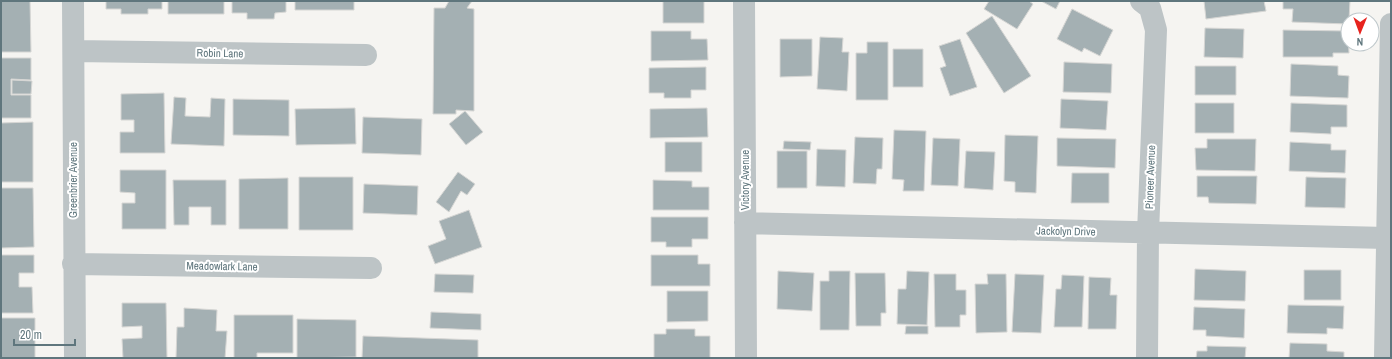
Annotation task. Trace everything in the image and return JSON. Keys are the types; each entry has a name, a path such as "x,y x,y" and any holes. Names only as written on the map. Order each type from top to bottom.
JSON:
{"street":[{"name":"Greenbrier Avenue","path":"73,1 73,264 75,358"},
{"name":"Victory Avenue","path":"744,1 746,358"},
{"name":"Pioneer Avenue","path":"1141,1 1150,8 1156,30 1148,233 1147,358"},
{"path":"1385,358 1391,24"},
{"name":"Robin Lane","path":"74,51 366,55"},
{"name":"Jackolyn Drive","path":"745,223 1388,238"},
{"name":"Meadowlark Lane","path":"73,264 371,268"}],"building":[{"path":"1,1 30,1 31,52 1,52"},
{"path":"106,1 162,1 162,9 148,9 148,14 121,14 121,9 106,9"},
{"path":"168,1 224,1 224,14 168,14"},
{"path":"232,1 286,1 286,12 275,13 274,19 247,19 247,13 232,13"},
{"path":"295,1 354,1 354,10 295,10"},
{"path":"449,1 472,1 467,8 474,9 474,111 456,110 456,114 433,114 434,8 445,8"},
{"path":"663,1 704,1 704,23 663,23"},
{"path":"989,1 1029,1 1033,4 1017,29 984,9"},
{"path":"1041,1 1060,1 1056,9"},
{"path":"1204,1 1264,1 1266,11 1206,19"},
{"path":"1283,1 1350,1 1349,12 1340,12 1340,24 1292,22 1293,9 1283,9"},
{"path":"1072,9 1113,30 1100,56 1084,48 1082,52 1057,39"},
{"path":"992,16 1031,76 1004,93 966,33"},
{"path":"1205,28 1244,29 1243,58 1204,57"},
{"path":"1283,30 1340,31 1340,52 1349,52 1333,53 1333,57 1283,57"},
{"path":"651,31 691,31 691,39 707,39 708,60 651,61"},
{"path":"820,37 843,38 842,52 849,52 847,91 817,89"},
{"path":"780,39 812,39 812,76 780,77"},
{"path":"960,39 977,87 950,96 940,68 946,66 939,46"},
{"path":"867,42 888,42 888,100 856,100 856,53 867,53"},
{"path":"893,49 923,49 923,87 893,87"},
{"path":"1,58 31,58 31,80 11,79 11,95 31,95 31,118 1,118"},
{"path":"1064,62 1112,64 1111,93 1063,92"},
{"path":"1291,64 1338,66 1338,75 1349,76 1348,98 1290,96"},
{"path":"1195,66 1236,66 1236,95 1195,95"},
{"path":"706,67 706,90 691,90 691,98 664,98 664,93 649,93 649,68"},
{"path":"12,80 32,81 31,94 12,94"},
{"path":"164,93 165,153 120,153 120,132 134,132 134,120 121,120 121,94"},
{"path":"174,97 186,98 185,116 210,117 211,98 225,99 224,146 171,144"},
{"path":"233,99 289,100 289,136 233,135"},
{"path":"1061,99 1108,101 1106,130 1060,128"},
{"path":"1195,103 1234,103 1234,133 1195,133"},
{"path":"1291,103 1347,105 1347,127 1331,127 1331,134 1290,132"},
{"path":"355,108 356,144 296,145 295,109"},
{"path":"707,108 708,137 650,138 650,109"},
{"path":"465,111 483,132 466,145 449,124"},
{"path":"363,117 422,119 421,155 362,153"},
{"path":"33,122 33,182 1,182 1,123"},
{"path":"894,130 926,131 924,191 903,191 904,180 892,179"},
{"path":"1005,135 1038,136 1036,193 1015,192 1015,182 1004,181"},
{"path":"855,137 883,138 882,169 877,169 876,184 853,183"},
{"path":"933,138 960,139 958,186 931,185"},
{"path":"1057,138 1116,139 1115,168 1057,166"},
{"path":"1207,139 1256,139 1255,171 1196,170 1195,148 1207,148"},
{"path":"784,141 811,142 810,150 783,149"},
{"path":"665,142 702,142 702,172 665,172"},
{"path":"1290,142 1331,144 1331,150 1346,150 1345,173 1289,171"},
{"path":"817,149 846,150 845,187 816,186"},
{"path":"777,151 807,151 807,188 777,188"},
{"path":"966,151 995,152 993,190 964,188"},
{"path":"120,170 166,170 166,229 122,229 122,203 135,203 135,193 120,192"},
{"path":"458,172 475,184 467,195 461,191 449,212 436,202"},
{"path":"1072,173 1109,173 1109,203 1071,203"},
{"path":"1197,176 1257,176 1256,204 1209,203 1208,197 1197,197"},
{"path":"299,177 353,177 353,230 299,230"},
{"path":"1306,177 1346,178 1345,208 1305,207"},
{"path":"288,178 288,229 239,229 239,179"},
{"path":"173,180 226,180 226,225 211,225 211,207 189,207 189,225 174,225"},
{"path":"653,180 692,181 692,187 709,187 709,210 653,210"},
{"path":"364,184 418,186 417,215 363,213"},
{"path":"1,188 33,188 34,247 1,248"},
{"path":"469,210 482,247 435,264 428,246 446,239 439,221"},
{"path":"651,217 708,217 708,239 692,239 692,247 666,247 666,242 651,242"},
{"path":"1,255 34,255 34,273 19,273 19,287 32,287 33,313 1,313"},
{"path":"651,255 698,255 698,264 710,264 710,286 651,286"},
{"path":"1195,269 1246,271 1245,301 1194,300"},
{"path":"1304,270 1341,270 1341,300 1304,300"},
{"path":"778,271 814,273 812,311 777,309"},
{"path":"829,271 850,271 849,330 820,330 820,281 829,281"},
{"path":"907,271 929,272 927,325 897,324 898,289 906,289"},
{"path":"855,273 885,273 886,313 881,313 881,326 856,326"},
{"path":"435,274 474,275 473,293 434,292"},
{"path":"934,274 956,274 956,290 966,290 966,315 960,315 960,327 935,327"},
{"path":"987,274 1006,274 1007,332 976,333 975,284 988,284"},
{"path":"1015,274 1044,275 1041,333 1012,332"},
{"path":"1062,275 1084,276 1082,327 1054,327 1056,289 1061,289"},
{"path":"1089,277 1111,278 1110,295 1117,295 1116,329 1088,329"},
{"path":"667,291 708,291 708,321 667,322"},
{"path":"122,303 166,303 167,358 123,358 122,339 142,338 142,326 122,327"},
{"path":"1288,305 1344,306 1343,329 1327,328 1327,334 1287,333"},
{"path":"1194,307 1245,309 1244,338 1206,336 1206,330 1193,330"},
{"path":"184,308 217,310 216,331 227,331 225,358 176,358 177,327 184,327"},
{"path":"431,312 481,314 481,330 430,328"},
{"path":"234,315 293,315 293,353 257,353 257,358 234,358"},
{"path":"1,318 35,318 35,358 1,358"},
{"path":"297,319 356,320 356,357 297,358"},
{"path":"906,326 928,326 928,334 905,334"},
{"path":"666,329 695,329 695,336 710,336 710,358 654,358 654,334 666,334"},
{"path":"363,336 478,340 478,358 362,358"},
{"path":"1290,343 1327,344 1327,351 1344,352 1344,358 1289,358"},
{"path":"1207,346 1246,347 1245,358 1196,358 1197,351 1207,351"}]}
